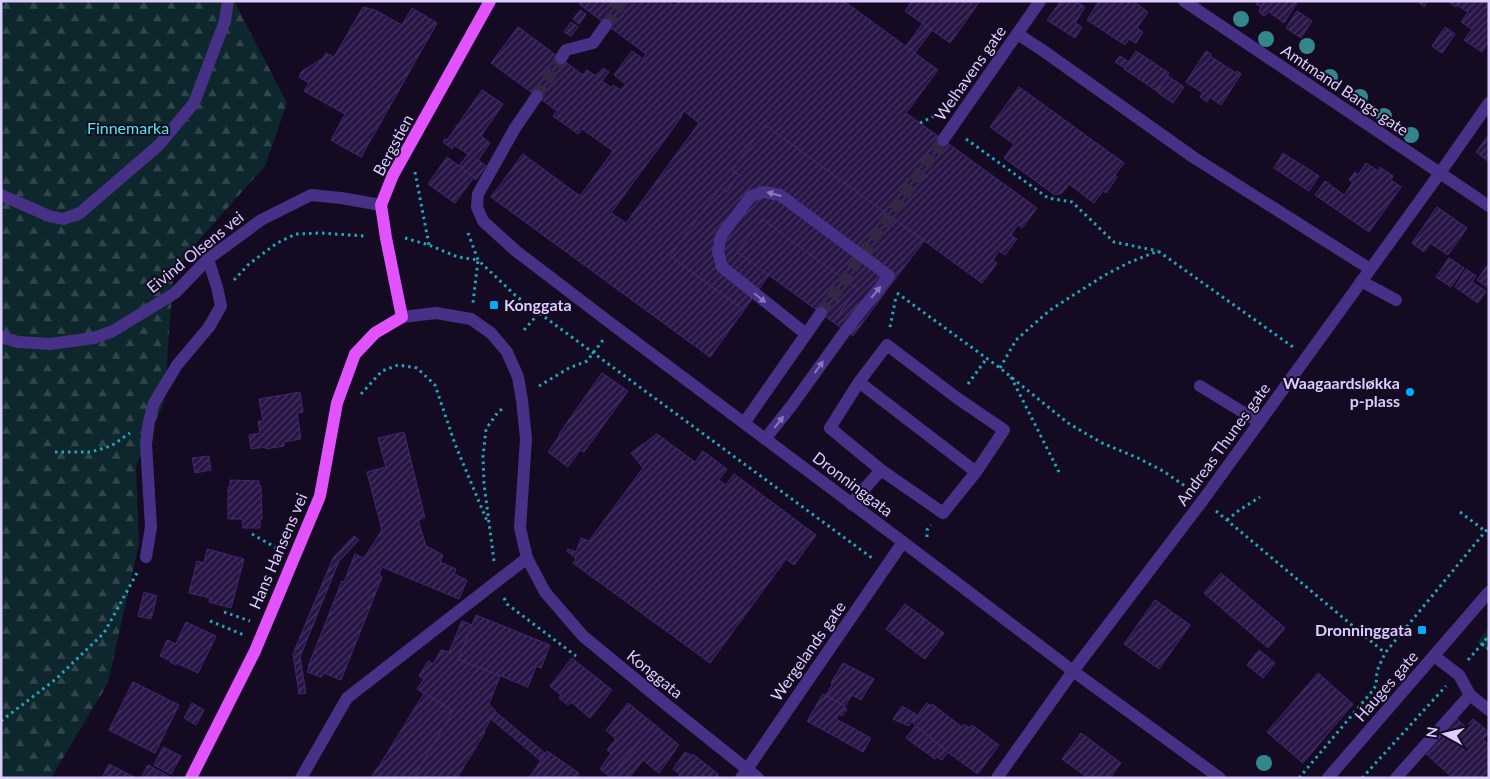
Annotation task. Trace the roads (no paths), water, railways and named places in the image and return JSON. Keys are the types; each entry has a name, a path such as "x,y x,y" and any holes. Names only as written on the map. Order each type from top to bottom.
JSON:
{"main road":[{"name":"Bergstien","path":"381,205 393,175 490,1"},
{"path":"381,205 402,317"},
{"name":"Hans Hansens vei","path":"191,778 259,640 320,496 337,403 355,354 375,333 402,317"}],"street":[{"path":"1,195 49,216 63,219 80,213 158,145 194,103 225,21 228,1"},
{"name":"Welhavens gate","path":"943,140 1040,1"},
{"name":"Amtmand Bangs gate","path":"1184,1 1489,206"},
{"path":"560,58 566,50 593,43 606,25"},
{"path":"1018,34 1193,157 1370,269"},
{"name":"Dronninggata","path":"537,96 515,128 478,194 477,207 483,220 516,251 613,325 1073,671 1220,778"},
{"name":"Andreas Thunes gate","path":"997,778 1073,671 1203,500 1489,103"},
{"path":"765,439 846,330 889,276 780,195 764,192 751,196 721,236 718,251 722,267 806,334"},
{"name":"Eivind Olsens vei","path":"1,337 18,342 50,344 94,338 113,331 175,293 208,259 261,220 311,195 381,205"},
{"path":"146,557 151,527 146,444 148,420 154,403 177,366 209,327 221,306 208,259"},
{"path":"1361,281 1396,300"},
{"name":"Konggata","path":"402,317 436,313 471,319 491,333 508,352 518,377 526,438 520,528 527,558 545,592 583,636 744,773 758,778"},
{"path":"744,424 821,313"},
{"path":"887,345 957,398 1004,430 976,472 943,513 881,470 830,428 859,382 887,345"},
{"path":"859,382 976,472"},
{"path":"1200,386 1259,422"},
{"path":"851,504 881,470"},
{"name":"Wergelands gate","path":"744,773 903,542"},
{"path":"301,778 347,698 527,558"},
{"name":"Hauges gate","path":"1328,778 1489,592"},
{"path":"1434,656 1457,673 1470,695 1489,710"},
{"path":"1396,778 1470,695"}],"tunnel":[{"path":"606,25 622,1"},
{"path":"537,96 561,58"},
{"path":"821,313 943,140"}],"place":[{"name":"Konggata","path":"494,305"},
{"name":"Waagaardsløkka p-plass","path":"1410,392"},
{"name":"Dronninggata","path":"1422,630"}],"park label":[{"name":"Finnemarka","path":"128,128"}]}
